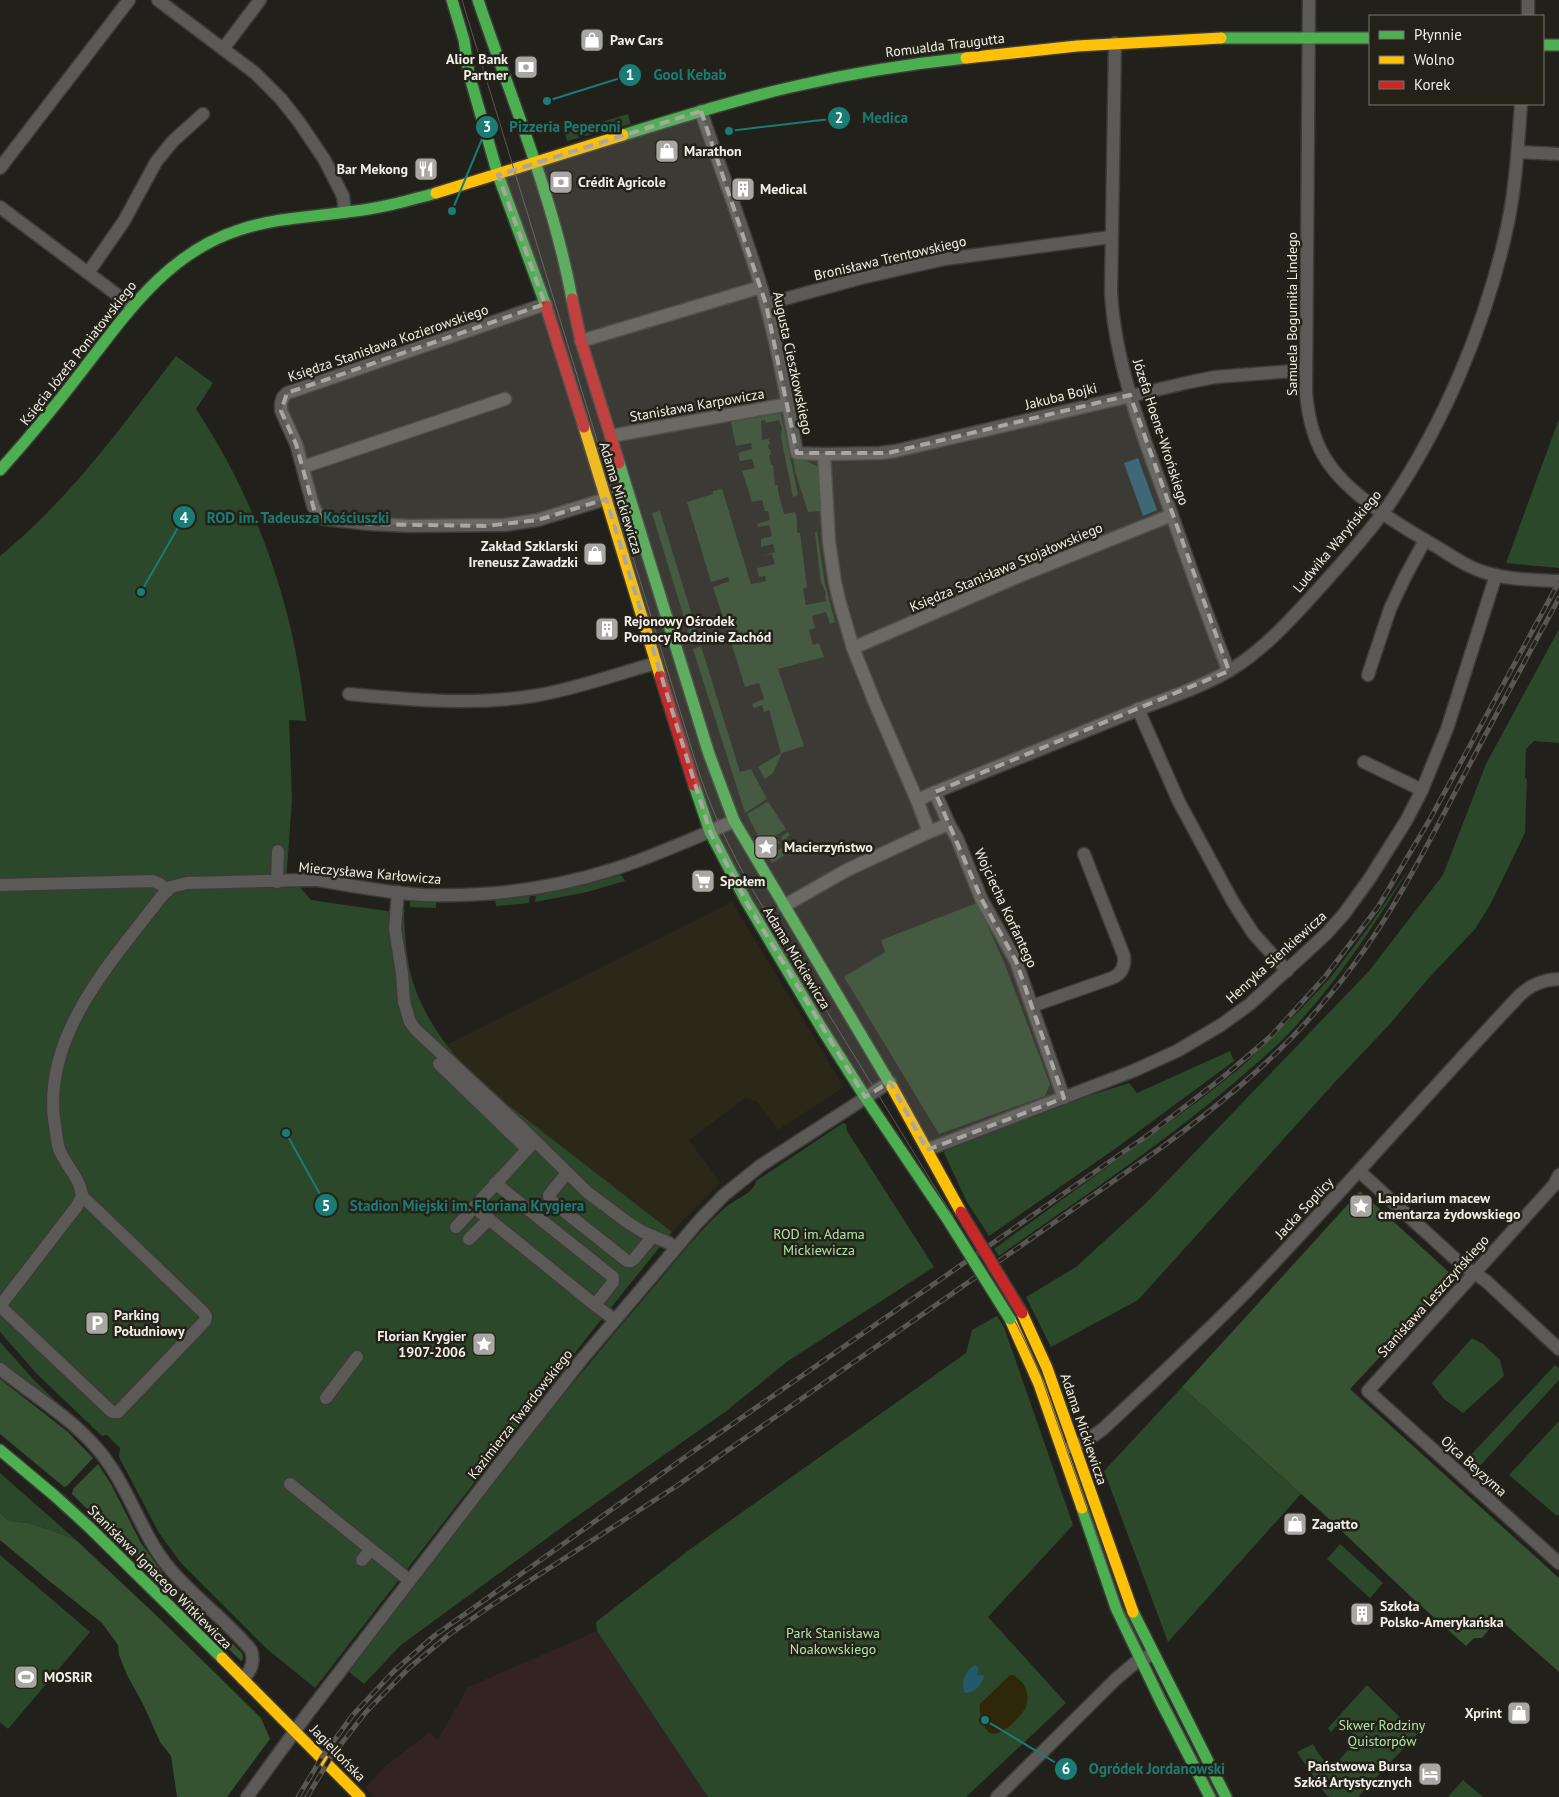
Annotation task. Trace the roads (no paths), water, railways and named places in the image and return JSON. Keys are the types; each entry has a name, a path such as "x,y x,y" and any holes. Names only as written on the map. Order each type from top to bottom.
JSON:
{"street":[{"path":"0,168 129,0"},
{"path":"158,0 263,80 299,122 321,153 343,196 345,212"},
{"path":"223,49 260,0"},
{"name":"Adama Mickiewicza","path":"452,0 464,40 469,74 498,174 545,304 694,788 710,832 756,919 865,1097 948,1220 1010,1319 1034,1372 1108,1588 1121,1620 1210,1797"},
{"name":"Adama Mickiewicza","path":"478,0 536,163 568,270 581,341 709,754 734,821 890,1082 961,1212 1022,1313 1049,1373 1128,1599 1153,1654 1226,1797"},
{"name":"Samuela Bogumiła Lindego","path":"1309,0 1306,392 1309,414 1322,453 1339,476 1382,514 1470,566 1496,575 1559,581"},
{"path":"1528,0 1528,15"},
{"name":"Romualda Traugutta","path":"536,163 702,111 787,88 880,69 1024,51 1115,43 1259,37 1369,38"},
{"name":"Józefa Hoene-Wrońskiego","path":"1115,43 1111,237 1113,317 1130,395 1229,671"},
{"path":"1544,44 1559,45"},
{"name":"Ludwika Waryńskiego","path":"917,800 1229,671 1249,657 1333,573 1382,514 1406,477 1450,397 1468,355 1502,246 1512,199 1518,152 1521,105"},
{"name":"Augusta Cieszkowskiego","path":"702,111 738,214 766,304 789,404 797,453 824,454"},
{"path":"88,273 124,221 156,162 174,141 203,114"},
{"path":"1518,152 1559,154"},
{"path":"498,174 536,163"},
{"name":"Księcia Józefa Poniatowskiego","path":"0,470 50,413 132,306 174,264 200,247 224,234 248,226 271,221 392,206 498,174"},
{"path":"0,207 132,306"},
{"name":"Bronisława Trentowskiego","path":"766,304 861,278 945,259 1111,237"},
{"path":"581,341 761,287"},
{"name":"Księdza Stanisława Kozierowskiego","path":"545,304 287,393 283,397 281,410 292,434 303,467 315,513 319,517 331,521 410,526 505,525 538,520 606,499"},
{"name":"Jakuba Bojki","path":"824,454 895,451 1130,395 1215,377 1306,370"},
{"path":"303,467 505,399"},
{"name":"Stanisława Karpowicza","path":"610,436 789,404"},
{"path":"824,454 832,562 837,591 853,648 930,832"},
{"name":"Księdza Stanisława Stojałowskiego","path":"853,648 994,586 1172,515"},
{"path":"1368,675 1390,609 1405,576 1425,540"},
{"name":"Henryka Sienkiewicza","path":"927,1150 1141,1068 1196,1040 1250,1004 1287,971 1334,924 1352,902 1398,835 1422,790 1450,723 1496,575"},
{"path":"349,694 422,701 486,701 554,692 656,663"},
{"path":"1138,710 1179,802 1233,902 1253,933 1287,971"},
{"path":"1364,762 1422,790"},
{"path":"784,906 847,870 949,824 935,792"},
{"path":"710,832 734,821"},
{"name":"Wojciecha Korfantego","path":"949,824 957,838 982,900 1016,961 1064,1098"},
{"name":"Mieczysława Karłowicza","path":"167,890 176,885 187,883 318,880 424,895 468,895 545,886 612,869 710,832"},
{"path":"278,851 282,881"},
{"path":"1032,1006 1117,976 1123,968 1124,956 1084,854"},
{"path":"0,885 153,881 167,890 95,983 75,1018 60,1061 54,1098 54,1115 60,1149 68,1168 80,1186 82,1196 206,1316 205,1321 115,1413 0,1306 77,1206 82,1196"},
{"path":"398,892 395,933 402,973 404,1002 410,1022 531,1145"},
{"name":"Jacka Soplicy","path":"1061,1450 1092,1438 1198,1340 1249,1288 1520,995 1539,982 1559,979"},
{"path":"439,1064 531,1145 620,1218 675,1248"},
{"path":"865,1097 890,1082"},
{"name":"Kazimierza Twardowskiego","path":"247,1797 294,1730 409,1580 540,1413 675,1248 708,1211 750,1174 865,1097"},
{"path":"456,1227 531,1145"},
{"path":"1358,1171 1457,1261 1486,1281 1559,1349"},
{"path":"567,1173 549,1195 550,1200 626,1261 634,1259 653,1236"},
{"name":"Stanisława Leszczyńskiego","path":"1368,1391 1554,1185 1559,1175"},
{"path":"495,1183 613,1277 613,1282 598,1302"},
{"path":"474,1207 617,1317"},
{"path":"469,1240 489,1219"},
{"path":"326,1398 358,1357"},
{"path":"0,1369 82,1433 102,1454 118,1479 150,1541 166,1563 251,1650 253,1656 252,1666 243,1679"},
{"name":"Ojca Beyzyma","path":"1368,1391 1559,1563"},
{"name":"Stanisława Ignacego Witkiewicza","path":"0,1450 49,1490 90,1528 294,1730"},
{"path":"290,1484 409,1580"},
{"path":"362,1560 371,1549"},
{"path":"997,1797 1104,1689 1140,1660 1153,1654"},
{"name":"Jagiellońska","path":"294,1730 360,1797"}],"water":[{"path":"1138,458 1157,510 1143,516 1124,463"},
{"path":"975,1665 979,1668 977,1675 984,1675 982,1682 972,1692 965,1693 964,1677"}],"tram line":[{"path":"462,0 695,760 713,810 752,889 1003,1298 1025,1341 1041,1376 1124,1614 1216,1797"}],"railway":[{"path":"298,1797 322,1757 352,1716 394,1671 434,1636 688,1455 1148,1135 1222,1078 1271,1036 1324,978 1378,907 1430,819 1559,582"},
{"path":"307,1797 331,1757 366,1712 409,1668 450,1634 675,1487 1158,1150 1227,1097 1270,1059 1329,996 1385,919 1417,865 1559,598"}],"place":[{"name":"Paw Cars","path":"592,40"},
{"name":"Alior Bank Partner","path":"526,67"},
{"name":"Gool Kebab","path":"547,101"},
{"name":"Medica","path":"729,131"},
{"name":"Marathon","path":"667,151"},
{"name":"Bar Mekong","path":"426,169"},
{"name":"Crédit Agricole","path":"561,182"},
{"name":"Medical","path":"743,189"},
{"name":"Pizzeria Peperoni","path":"452,211"},
{"name":"Zakład Szklarski Ireneusz Zawadzki","path":"595,554"},
{"name":"ROD im. Tadeusza Kościuszki","path":"141,592"},
{"name":"Rejonowy Ośrodek Pomocy Rodzinie Zachód","path":"607,629"},
{"name":"Macierzyństwo","path":"766,847"},
{"name":"Społem","path":"703,881"},
{"name":"Stadion Miejski im. Floriana Krygiera","path":"286,1133"},
{"name":"Lapidarium macew cmentarza żydowskiego","path":"1361,1206"},
{"name":"Parking Południowy","path":"97,1323"},
{"name":"Florian Krygier 1907-2006","path":"484,1344"},
{"name":"Zagatto","path":"1295,1524"},
{"name":"Szkoła Polsko-Amerykańska","path":"1362,1614"},
{"name":"MOSRiR","path":"26,1677"},
{"name":"Xprint","path":"1519,1713"},
{"name":"Ogródek Jordanowski","path":"985,1720"},
{"name":"Państwowa Bursa Szkół Artystycznych","path":"1430,1774"}],"park label":[{"name":"ROD im. Adama Mickiewicza","path":"819,1242"},
{"name":"Park Stanisława Noakowskiego","path":"833,1642"},
{"name":"Skwer Rodziny Quistorpów","path":"1382,1734"}]}
